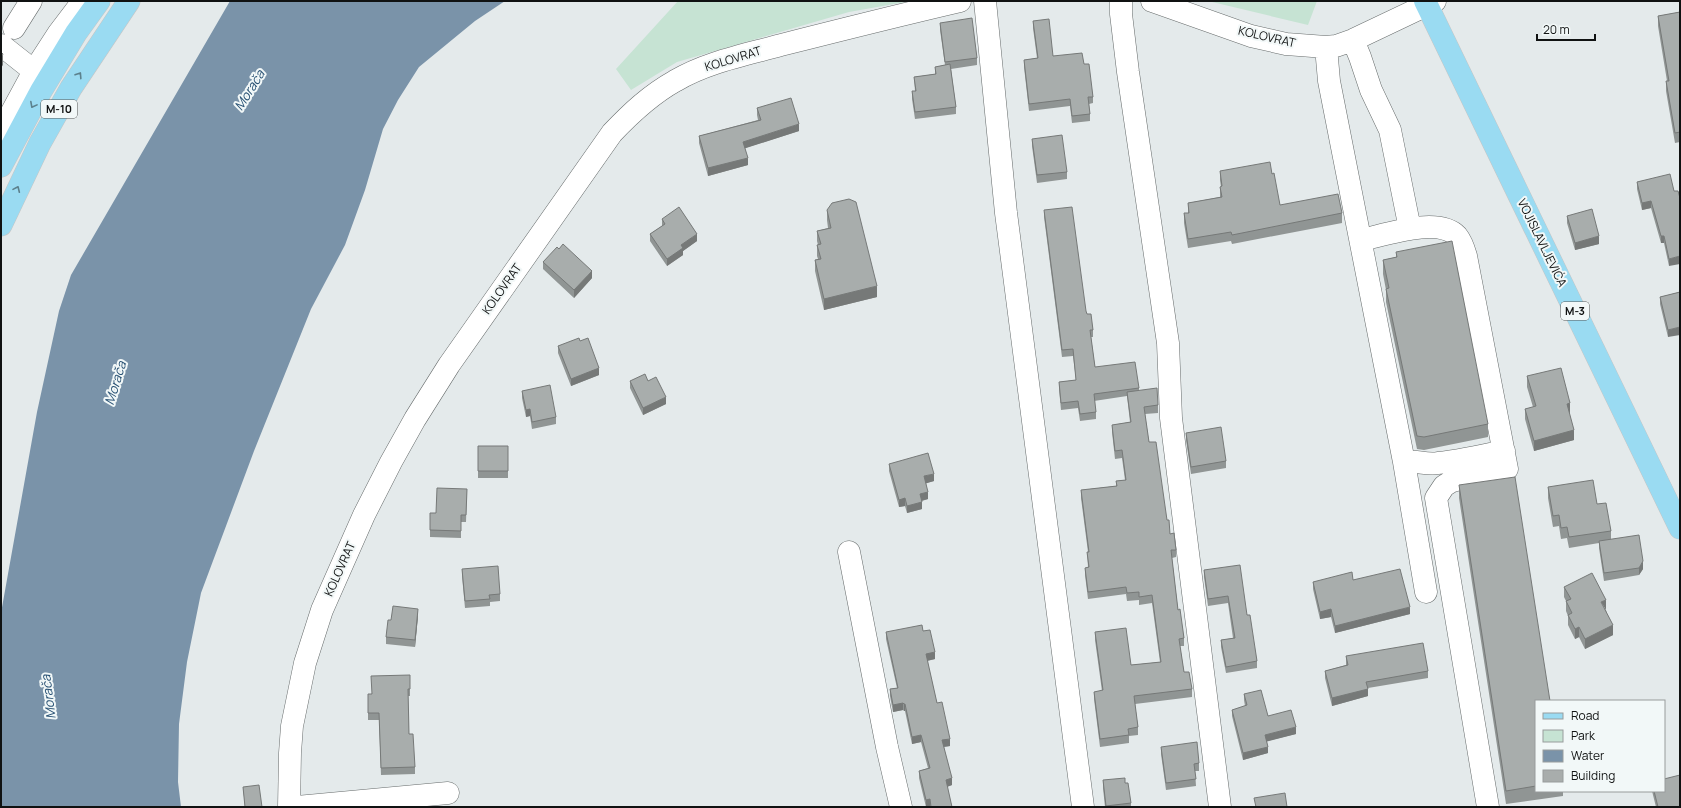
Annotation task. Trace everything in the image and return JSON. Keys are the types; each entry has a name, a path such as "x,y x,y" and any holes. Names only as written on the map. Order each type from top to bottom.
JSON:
{"main road":[{"name":"M-10","path":"1,166 41,91 76,33 85,1"},
{"name":"M-10","path":"1,225 40,143 71,88 129,1"},
{"name":"VOJISLAVLJEVIĆA","path":"1429,2 1680,528"}],"street":[{"path":"1,132 34,71 85,1"},
{"name":"KOLOVRAT","path":"289,807 292,726 305,663 322,610 364,515 408,431 449,365 612,133 633,111 653,94 675,80 695,71 723,61 842,29 960,1"},
{"path":"985,1 1006,214 1083,807"},
{"path":"1121,1 1121,14 1128,72 1168,343 1171,418 1220,807"},
{"name":"KOLOVRAT","path":"1152,1 1251,36 1286,44 1326,47 1336,46 1353,40 1429,2"},
{"path":"14,28 27,2"},
{"path":"1353,40 1371,90 1390,130 1410,229"},
{"path":"1,45 34,71"},
{"path":"1326,47 1329,81 1405,471 1426,592"},
{"path":"1361,240 1410,229 1441,228 1449,230 1457,236 1462,243 1507,469 1452,481 1444,486 1436,498"},
{"path":"1405,471 1410,461 1423,464 1437,463 1504,451"},
{"path":"1405,471 1414,478 1420,480 1430,489 1436,498 1488,807"},
{"path":"849,552 887,746 901,807"},
{"path":"297,807 448,793"}],"green space":[{"path":"678,1 911,1 849,12 677,62 631,90 616,69"},
{"path":"1208,1 1317,1 1308,25"}],"water":[{"name":"Morača","path":"230,1 505,1 475,21 419,67 398,100 383,129 365,190 345,245 311,309 254,451 201,593 187,662 179,724 178,782 181,807 1,807 1,613 37,412 59,311 71,275"}],"building":[{"path":"1680,12 1680,132 1675,133 1666,81 1669,81 1658,16"},
{"path":"972,18 977,58 945,62 940,23"},
{"path":"1049,19 1053,56 1082,53 1084,64 1089,64 1093,97 1088,97 1090,114 1072,116 1070,99 1029,104 1024,60 1038,58 1033,21"},
{"path":"950,64 956,107 915,112 912,91 916,91 914,77 936,74 935,67"},
{"path":"791,98 799,124 743,142 748,158 708,168 699,136 761,120 757,108"},
{"path":"1062,135 1067,172 1037,175 1032,139"},
{"path":"1270,162 1272,174 1274,173 1280,205 1338,194 1342,213 1232,235 1231,232 1188,239 1184,213 1189,213 1188,203 1222,197 1220,187 1222,186 1220,171"},
{"path":"1670,174 1674,191 1678,191 1680,198 1680,256 1669,259 1664,236 1661,236 1651,201 1642,203 1637,182"},
{"path":"849,199 856,202 877,286 824,299 815,260 821,259 817,245 821,244 817,231 831,228 827,210 832,203"},
{"path":"679,207 697,234 681,245 683,248 667,259 650,234 665,224 662,219"},
{"path":"1072,207 1086,311 1087,314 1091,314 1093,330 1090,330 1095,367 1135,362 1139,388 1094,394 1096,412 1080,414 1078,401 1061,403 1059,382 1076,380 1073,349 1062,350 1044,210"},
{"path":"1592,209 1599,236 1575,243 1567,216"},
{"path":"1452,241 1488,424 1424,437 1417,436 1386,289 1389,288 1383,260 1397,257 1396,252"},
{"path":"563,244 592,271 574,290 543,262 557,247 559,249"},
{"path":"1680,292 1680,327 1668,330 1660,297"},
{"path":"579,338 580,341 588,338 599,368 571,379 558,346"},
{"path":"1561,368 1570,403 1567,404 1574,430 1534,441 1525,409 1536,406 1527,376"},
{"path":"645,374 648,381 656,377 666,397 643,408 630,381"},
{"path":"550,385 556,417 532,422 530,409 526,410 522,391"},
{"path":"1157,388 1158,405 1144,407 1149,442 1156,442 1170,534 1174,533 1176,550 1171,550 1178,610 1180,609 1184,638 1179,639 1184,672 1189,672 1192,689 1134,696 1138,727 1128,729 1129,735 1100,739 1094,692 1103,690 1095,632 1126,628 1131,665 1161,662 1152,595 1139,597 1139,592 1127,593 1126,587 1088,592 1085,568 1089,567 1087,552 1089,552 1081,490 1117,486 1116,481 1126,480 1122,450 1115,451 1112,425 1131,422 1127,392"},
{"path":"1221,427 1226,461 1191,467 1186,433"},
{"path":"478,446 508,446 508,471 478,471"},
{"path":"928,453 934,474 924,476 928,492 920,494 922,502 907,506 905,498 899,500 889,464"},
{"path":"1515,477 1550,700 1535,700 1535,786 1506,791 1459,485"},
{"path":"1593,480 1597,504 1606,503 1611,531 1569,537 1567,527 1561,528 1559,515 1553,516 1548,487"},
{"path":"437,488 467,489 466,515 461,515 461,531 430,530 430,513 436,513"},
{"path":"1639,535 1643,561 1639,568 1604,573 1599,541"},
{"path":"1240,565 1247,615 1250,615 1257,661 1226,667 1221,640 1235,638 1228,596 1208,599 1204,570"},
{"path":"498,566 500,594 489,595 490,599 465,601 462,569"},
{"path":"1400,569 1410,607 1335,626 1331,609 1320,612 1313,582 1352,572 1353,580"},
{"path":"1592,573 1606,600 1601,602 1613,625 1585,639 1579,627 1575,629 1568,615 1572,613 1566,601 1571,599 1564,587"},
{"path":"393,606 418,609 415,640 386,637 388,620 391,620"},
{"path":"922,625 923,631 930,630 935,652 926,654 937,703 942,702 950,739 942,740 952,778 946,780 952,807 931,807 930,799 926,800 919,771 930,768 921,735 912,737 905,704 893,705 890,689 898,688 886,632"},
{"path":"1423,643 1428,671 1366,682 1368,689 1332,698 1325,671 1348,665 1346,656"},
{"path":"410,675 410,689 408,689 409,734 413,734 415,767 381,768 379,713 368,713 368,694 372,694 371,676"},
{"path":"1261,690 1268,716 1291,710 1296,727 1265,735 1268,747 1243,753 1232,710 1247,705 1244,694"},
{"path":"1197,742 1199,763 1194,764 1196,779 1166,783 1161,747"},
{"path":"1680,775 1680,807 1658,807 1654,792 1665,792 1665,779"},
{"path":"1125,778 1125,783 1128,783 1131,803 1106,806 1103,780"},
{"path":"259,785 262,807 245,807 243,787"},
{"path":"1285,793 1287,807 1256,807 1254,798"}]}
